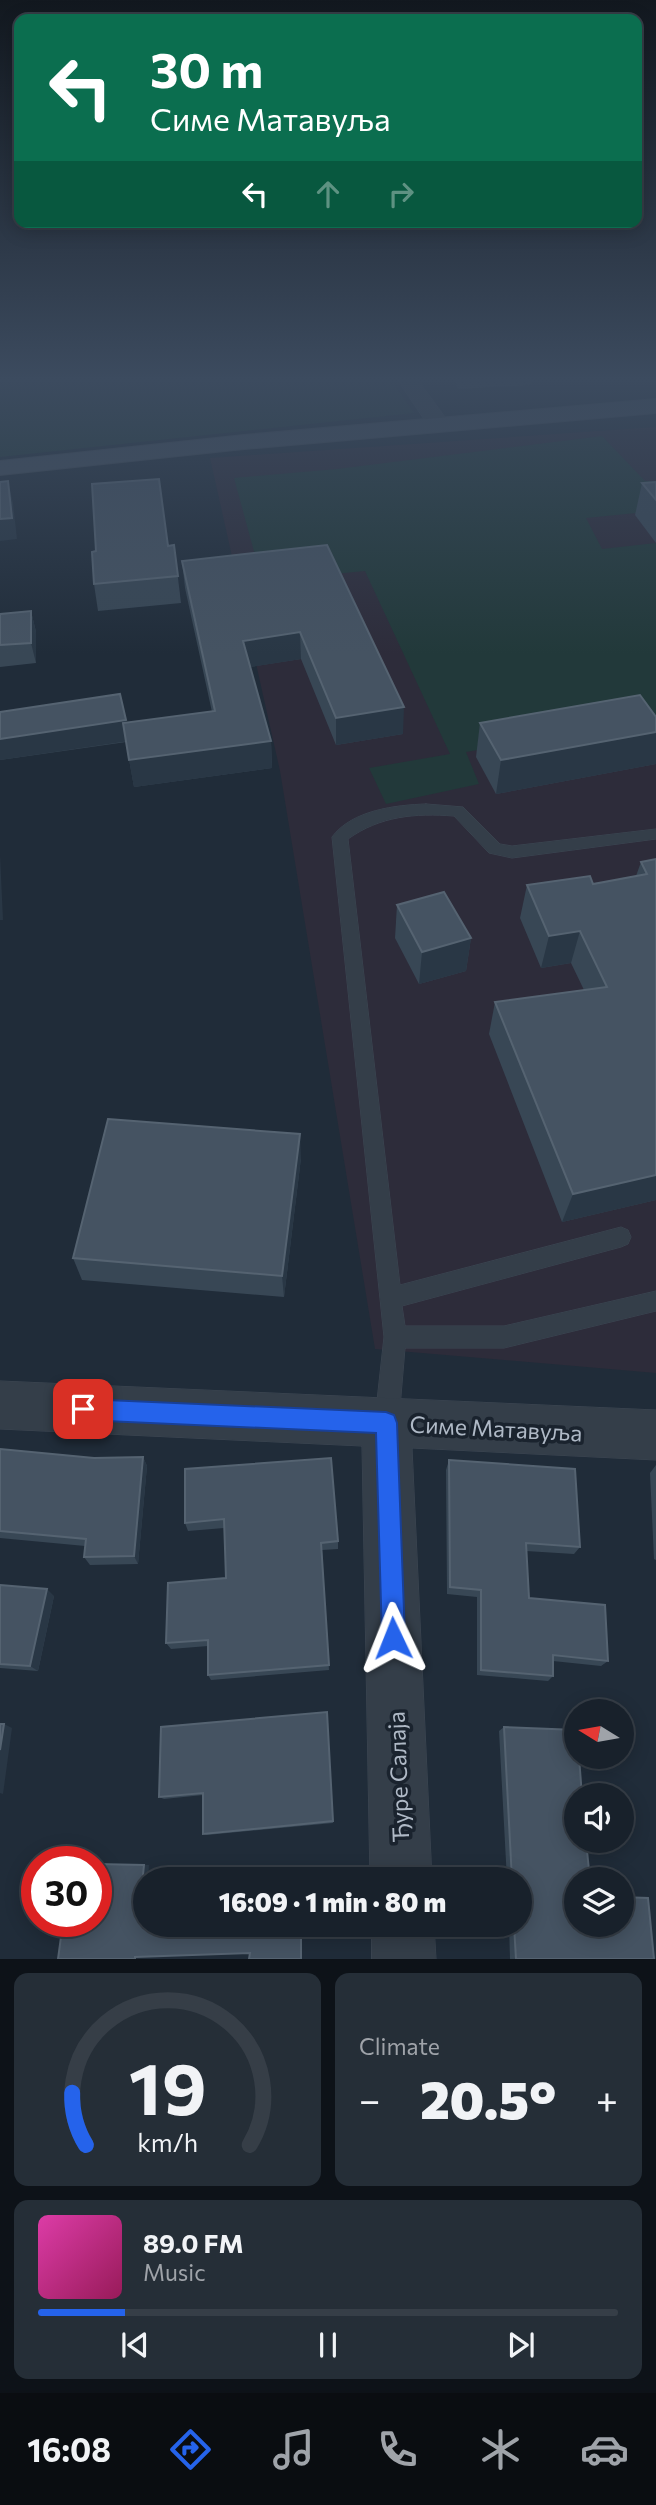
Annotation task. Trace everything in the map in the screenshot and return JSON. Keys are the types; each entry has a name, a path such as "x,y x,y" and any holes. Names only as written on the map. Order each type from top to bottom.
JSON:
{"street":[{"name":"Симе Матавуља","path":"0,1405 656,1435"},
{"name":"Ђуре Салаја","path":"386,1423 401,1867"},
{"path":"403,1937 404,1959"}],"lane":[{"path":"386,1423 395,1337 392,1297 340,837 357,823 381,814 433,809 458,811 495,849 512,852 656,834"},
{"path":"392,1297 621,1237"},
{"path":"395,1337 504,1337 656,1301"}],"shaded area":[{"path":"213,471 656,471 656,1373 375,1349 280,771"}],"green space":[{"path":"309,471 636,471 645,481 656,481 656,511 586,518 602,549 656,543 656,720 466,752 479,784 386,804 369,768 450,754 365,571 262,581 234,478"}],"building":[{"path":"159,479 168,546 174,545 178,576 94,584 92,552 96,551 92,484"},
{"path":"8,481 12,518 0,519 0,482"},
{"path":"656,482 656,500 642,483"},
{"path":"327,545 404,707 336,718 300,632 243,641 271,741 129,760 123,723 215,711 182,561"},
{"path":"31,611 31,643 0,645 0,614"},
{"path":"120,694 126,720 0,739 0,712"},
{"path":"640,695 656,717 656,732 501,760 480,723"},
{"path":"656,859 656,1175 573,1194 495,1002 607,987 580,931 549,936 527,885 590,876 593,884 647,874 641,862"},
{"path":"444,892 471,938 422,952 397,905"},
{"path":"108,1119 300,1134 282,1276 73,1258"},
{"path":"0,1449 94,1458 143,1457 134,1556 84,1557 86,1539 0,1531"},
{"path":"331,1458 338,1541 321,1543 329,1665 208,1675 208,1640 166,1643 168,1583 226,1578 224,1519 185,1523 185,1469"},
{"path":"449,1460 575,1469 580,1547 526,1543 529,1598 605,1605 608,1661 553,1655 553,1676 481,1670 481,1590 450,1587"},
{"path":"0,1585 47,1589 30,1666 0,1664"},
{"path":"327,1712 333,1821 203,1834 203,1793 159,1797 161,1727"},
{"path":"0,1724 4,1724 0,1750"},
{"path":"504,1727 564,1730 564,1769 580,1769 581,1783 564,1783 564,1853 587,1853 589,1867 564,1867 564,1937 634,1937 634,1897 648,1898 654,1959 516,1959 515,1937 532,1937 532,1867 511,1867"},
{"path":"112,1864 144,1865 133,1867 133,1937 301,1937 301,1959 249,1959 250,1953 135,1959 58,1959 61,1937 112,1937"}],"route":[{"path":"83,1409 386,1423 393,1638"}]}
